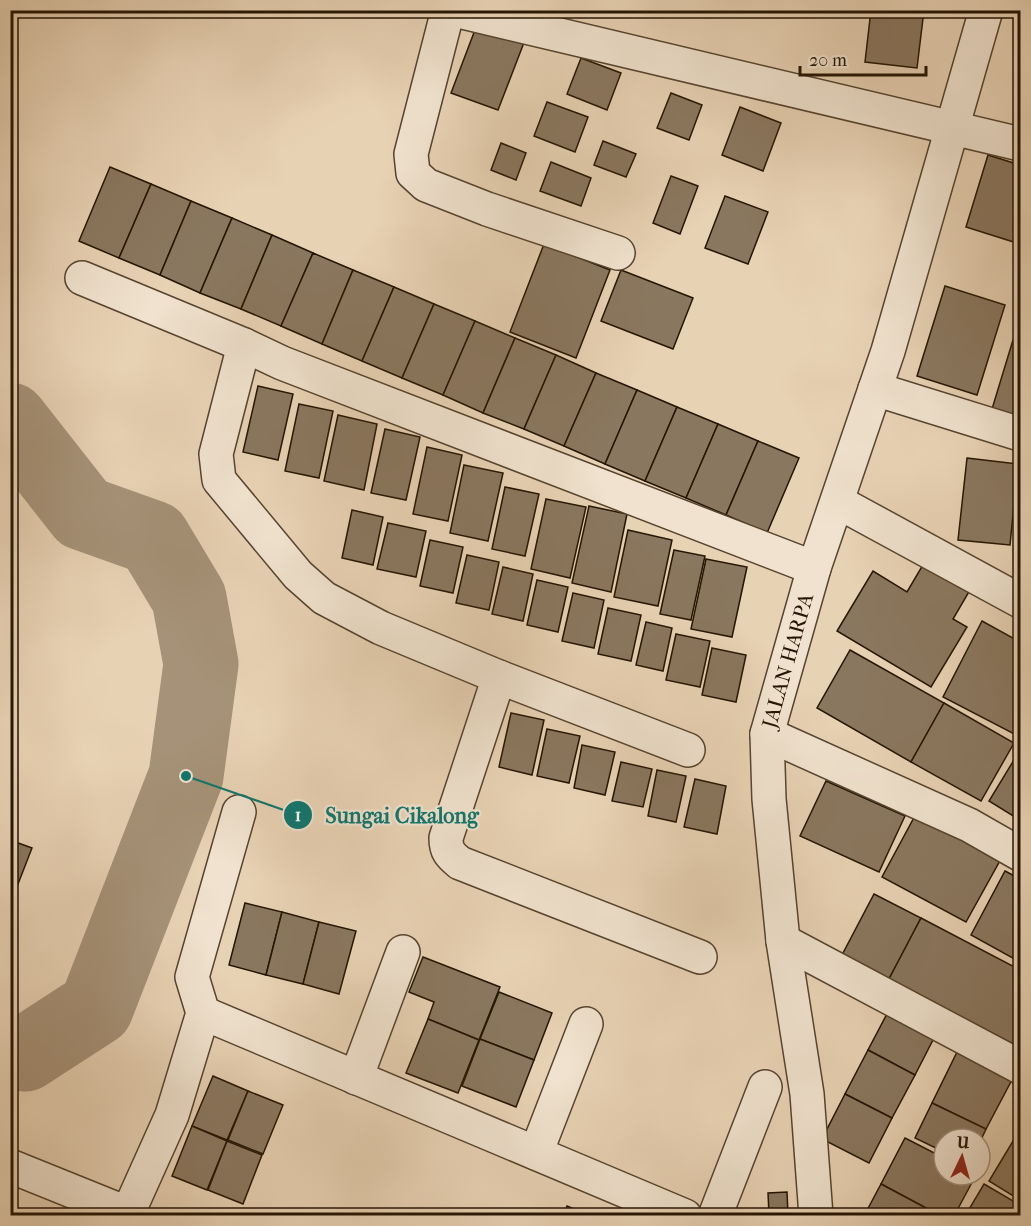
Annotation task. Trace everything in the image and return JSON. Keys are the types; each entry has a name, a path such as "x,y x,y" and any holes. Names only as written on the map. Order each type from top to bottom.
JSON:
{"street":[{"path":"448,10 411,154 413,173 426,185 487,209 618,253"},
{"path":"454,10 953,126 1020,144"},
{"name":"JALAN HARPA","path":"816,1215 807,1094 783,941 770,799 767,734 814,567 875,389 986,10"},
{"path":"82,278 282,363 814,567"},
{"path":"244,345 216,454 219,480 298,575 324,598 381,628 499,677 688,750"},
{"path":"875,389 1020,434"},
{"path":"838,502 1020,602"},
{"path":"499,677 446,838 446,850 460,863 700,957"},
{"path":"767,734 969,825 1020,854"},
{"path":"10,1166 131,1214 172,1115 203,1013 192,977 239,812"},
{"path":"783,941 1020,1067"},
{"path":"356,1078 403,952"},
{"path":"203,1013 685,1215"},
{"path":"536,1153 586,1024"},
{"path":"715,1215 765,1087"}],"building":[{"path":"871,10 924,10 917,68 865,62"},
{"path":"478,22 525,40 498,110 451,93"},
{"path":"581,58 621,73 607,110 567,94"},
{"path":"671,93 702,105 689,140 657,128"},
{"path":"547,102 588,117 575,152 534,136"},
{"path":"740,107 781,123 763,171 722,155"},
{"path":"603,141 636,154 626,177 594,165"},
{"path":"501,143 526,153 516,180 491,170"},
{"path":"988,155 1020,165 1020,244 966,227"},
{"path":"551,162 591,178 581,206 540,191"},
{"path":"110,167 151,184 119,258 79,241"},
{"path":"671,176 698,186 680,234 653,223"},
{"path":"151,184 191,201 160,275 119,258"},
{"path":"725,196 768,212 748,264 705,248"},
{"path":"191,201 232,218 200,293 160,275"},
{"path":"232,218 272,235 241,309 200,293"},
{"path":"272,235 313,253 281,326 241,309"},
{"path":"544,244 610,270 576,358 510,332"},
{"path":"313,253 353,270 322,344 281,326"},
{"path":"353,270 394,287 362,361 322,344"},
{"path":"621,270 693,298 673,349 601,321"},
{"path":"945,286 1005,305 977,395 917,376"},
{"path":"394,287 434,304 402,378 362,361"},
{"path":"434,304 475,321 443,395 402,378"},
{"path":"475,321 515,338 483,413 443,395"},
{"path":"515,338 556,355 524,429 483,413"},
{"path":"1013,340 1020,342 1020,419 992,409"},
{"path":"556,355 596,373 564,446 524,429"},
{"path":"596,373 637,390 605,464 564,446"},
{"path":"258,386 293,394 278,460 243,452"},
{"path":"637,390 677,407 645,481 605,464"},
{"path":"299,404 333,411 319,478 285,471"},
{"path":"677,407 718,424 686,498 645,481"},
{"path":"338,415 377,424 364,490 324,481"},
{"path":"718,424 758,441 726,515 686,498"},
{"path":"385,429 420,437 406,500 371,493"},
{"path":"758,441 799,458 767,533 726,515"},
{"path":"427,447 462,455 448,521 413,514"},
{"path":"967,458 1018,464 1010,545 958,540"},
{"path":"464,465 503,473 488,541 450,533"},
{"path":"505,487 539,494 525,556 492,549"},
{"path":"546,499 586,507 570,578 531,569"},
{"path":"589,506 627,514 611,592 572,583"},
{"path":"352,510 383,517 373,565 342,558"},
{"path":"388,523 426,531 416,577 377,569"},
{"path":"628,530 672,540 658,606 614,597"},
{"path":"430,540 463,547 453,593 420,586"},
{"path":"674,550 705,556 691,620 660,614"},
{"path":"467,555 499,562 489,610 456,603"},
{"path":"706,559 747,567 732,637 691,629"},
{"path":"924,563 970,590 953,619 967,627 931,687 837,631 873,571 907,592"},
{"path":"503,567 533,574 523,621 492,614"},
{"path":"537,580 568,587 558,632 527,625"},
{"path":"573,593 604,600 594,648 562,641"},
{"path":"608,608 641,615 631,661 598,654"},
{"path":"982,621 1020,642 1020,737 943,697"},
{"path":"646,622 672,628 663,671 636,665"},
{"path":"676,634 710,641 700,687 666,680"},
{"path":"712,648 746,655 736,702 702,695"},
{"path":"850,650 944,703 911,762 817,708"},
{"path":"944,703 1014,743 981,801 911,762"},
{"path":"511,713 544,720 532,775 499,767"},
{"path":"547,729 580,736 569,783 537,776"},
{"path":"582,745 615,752 605,795 574,788"},
{"path":"1020,750 1020,820 989,801"},
{"path":"621,762 652,769 643,807 612,801"},
{"path":"657,770 686,776 676,822 648,816"},
{"path":"695,779 726,786 717,834 684,827"},
{"path":"826,781 905,816 879,872 800,836"},
{"path":"917,812 1002,857 966,922 882,877"},
{"path":"10,840 32,848 11,902 10,902"},
{"path":"1005,871 1020,879 1020,962 971,935"},
{"path":"874,894 921,918 889,979 842,955"},
{"path":"245,903 282,912 266,975 229,965"},
{"path":"282,912 319,922 303,984 266,975"},
{"path":"921,918 1020,970 1020,1035 1015,1045 889,979"},
{"path":"319,922 356,931 339,994 303,984"},
{"path":"423,957 500,987 479,1040 428,1019 434,1002 409,992"},
{"path":"499,992 552,1013 534,1060 480,1039"},
{"path":"889,1010 936,1034 915,1075 868,1050"},
{"path":"428,1019 479,1040 458,1093 406,1073"},
{"path":"1020,1035 1020,1048 1015,1045"},
{"path":"480,1039 534,1060 516,1107 462,1086"},
{"path":"960,1046 1015,1074 987,1127 982,1127 932,1103"},
{"path":"868,1050 915,1075 892,1118 845,1094"},
{"path":"213,1076 248,1091 227,1140 192,1126"},
{"path":"248,1091 283,1105 263,1154 228,1140"},
{"path":"845,1094 892,1118 869,1163 822,1139"},
{"path":"932,1103 982,1127 932,1127 932,1146 915,1138"},
{"path":"192,1126 227,1141 207,1190 172,1176"},
{"path":"1020,1128 1020,1145 1013,1141"},
{"path":"905,1138 932,1152 932,1187 970,1187 954,1216 941,1216 881,1184"},
{"path":"227,1141 262,1155 243,1204 208,1190"},
{"path":"1013,1141 1020,1145 1020,1200 992,1183 992,1176"},
{"path":"881,1184 941,1216 864,1216"},
{"path":"982,1187 989,1187 1020,1205 1020,1216 965,1216"},
{"path":"787,1192 788,1214 769,1215 768,1193"},
{"path":"567,1206 590,1216 563,1216"}],"waterway":[{"path":"10,420 83,513 153,538 189,598 201,664 186,776 96,1008 25,1054 10,1052"}],"place":[{"name":"Sungai Cikalong","path":"186,776"}]}
